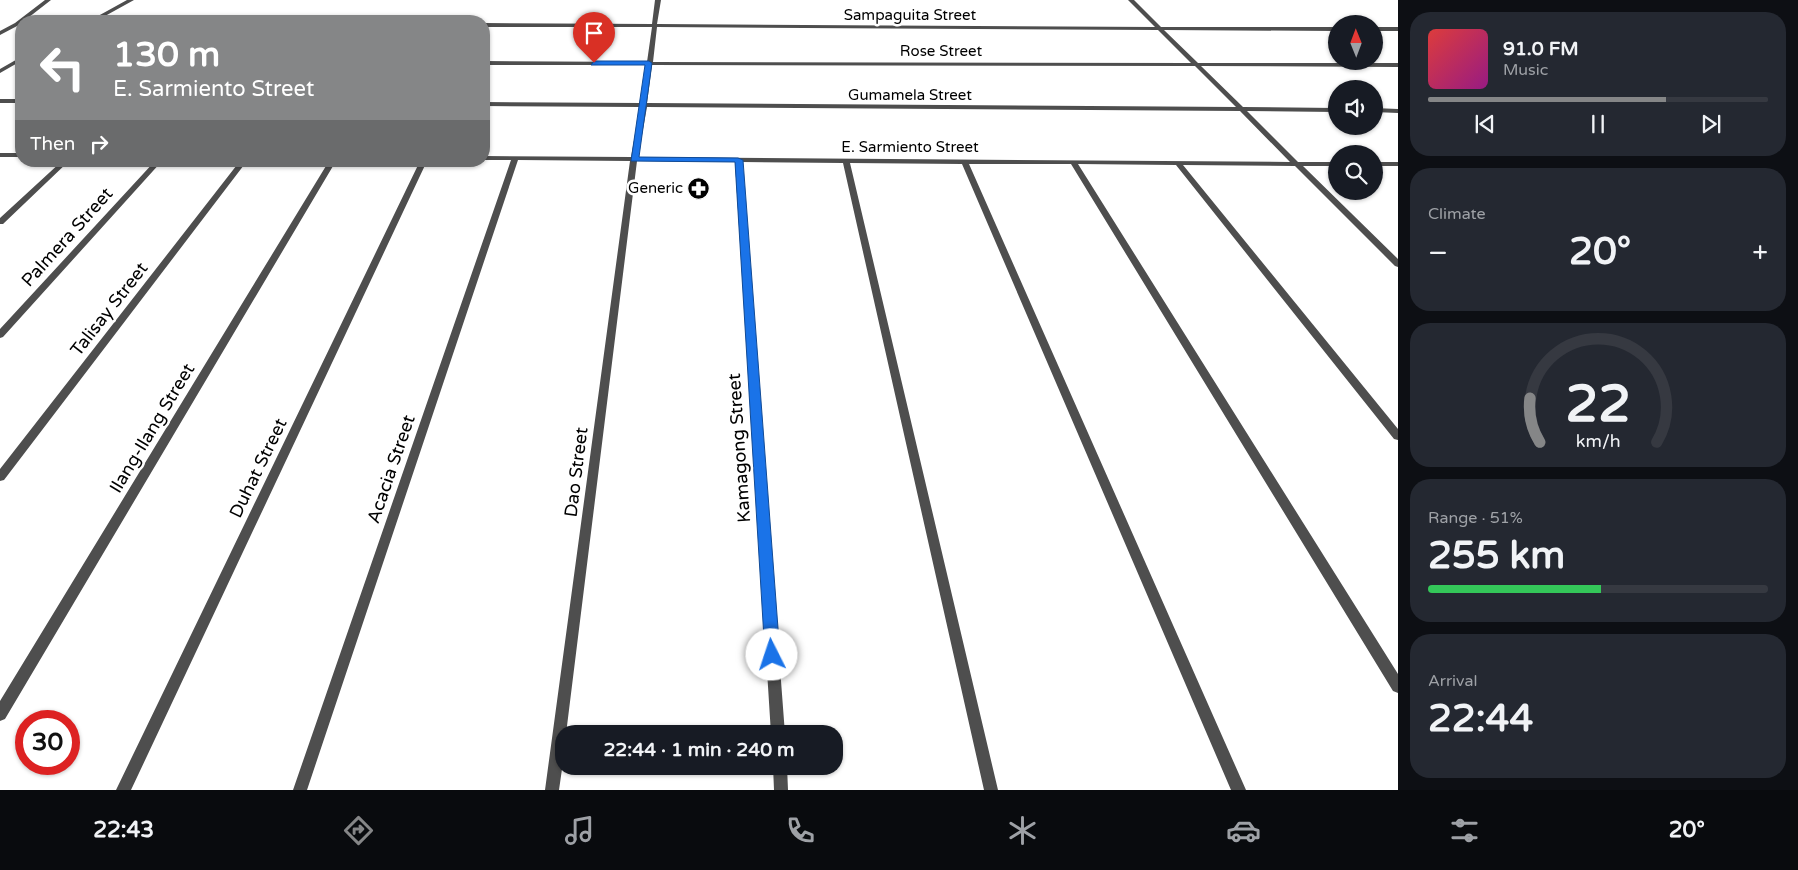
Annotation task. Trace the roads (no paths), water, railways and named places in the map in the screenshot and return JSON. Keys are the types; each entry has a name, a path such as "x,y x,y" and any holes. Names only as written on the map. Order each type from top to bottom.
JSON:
{"street":[{"path":"29,15 48,0"},
{"path":"103,15 131,0"},
{"name":"Dao Street","path":"552,790 634,159 644,106 658,0"},
{"path":"1131,0 1398,264"},
{"path":"0,33 15,25"},
{"name":"Sampaguita Street","path":"490,25 1328,30"},
{"path":"1383,30 1398,29"},
{"name":"Rose Street","path":"490,63 1398,65"},
{"path":"0,71 15,64"},
{"path":"0,101 15,101"},
{"name":"Gumamela Street","path":"490,104 1328,110"},
{"path":"1383,110 1398,111"},
{"path":"0,155 15,155"},
{"name":"E. Sarmiento Street","path":"490,158 1328,164"},
{"name":"Acacia Street","path":"300,790 515,158"},
{"name":"Kamagong Street","path":"738,160 777,725"},
{"path":"846,161 991,790"},
{"path":"964,161 1239,790"},
{"path":"1073,162 1398,686"},
{"path":"1178,163 1398,436"},
{"path":"1383,164 1398,164"},
{"path":"0,222 60,167"},
{"name":"Palmera Street","path":"0,335 154,167"},
{"name":"Talisay Street","path":"0,477 239,167"},
{"name":"Ilang-Ilang Street","path":"0,714 329,167"},
{"name":"Duhat Street","path":"123,790 421,167"},
{"path":"781,775 782,790"}],"place":[{"name":"Generic","path":"699,188"}]}
